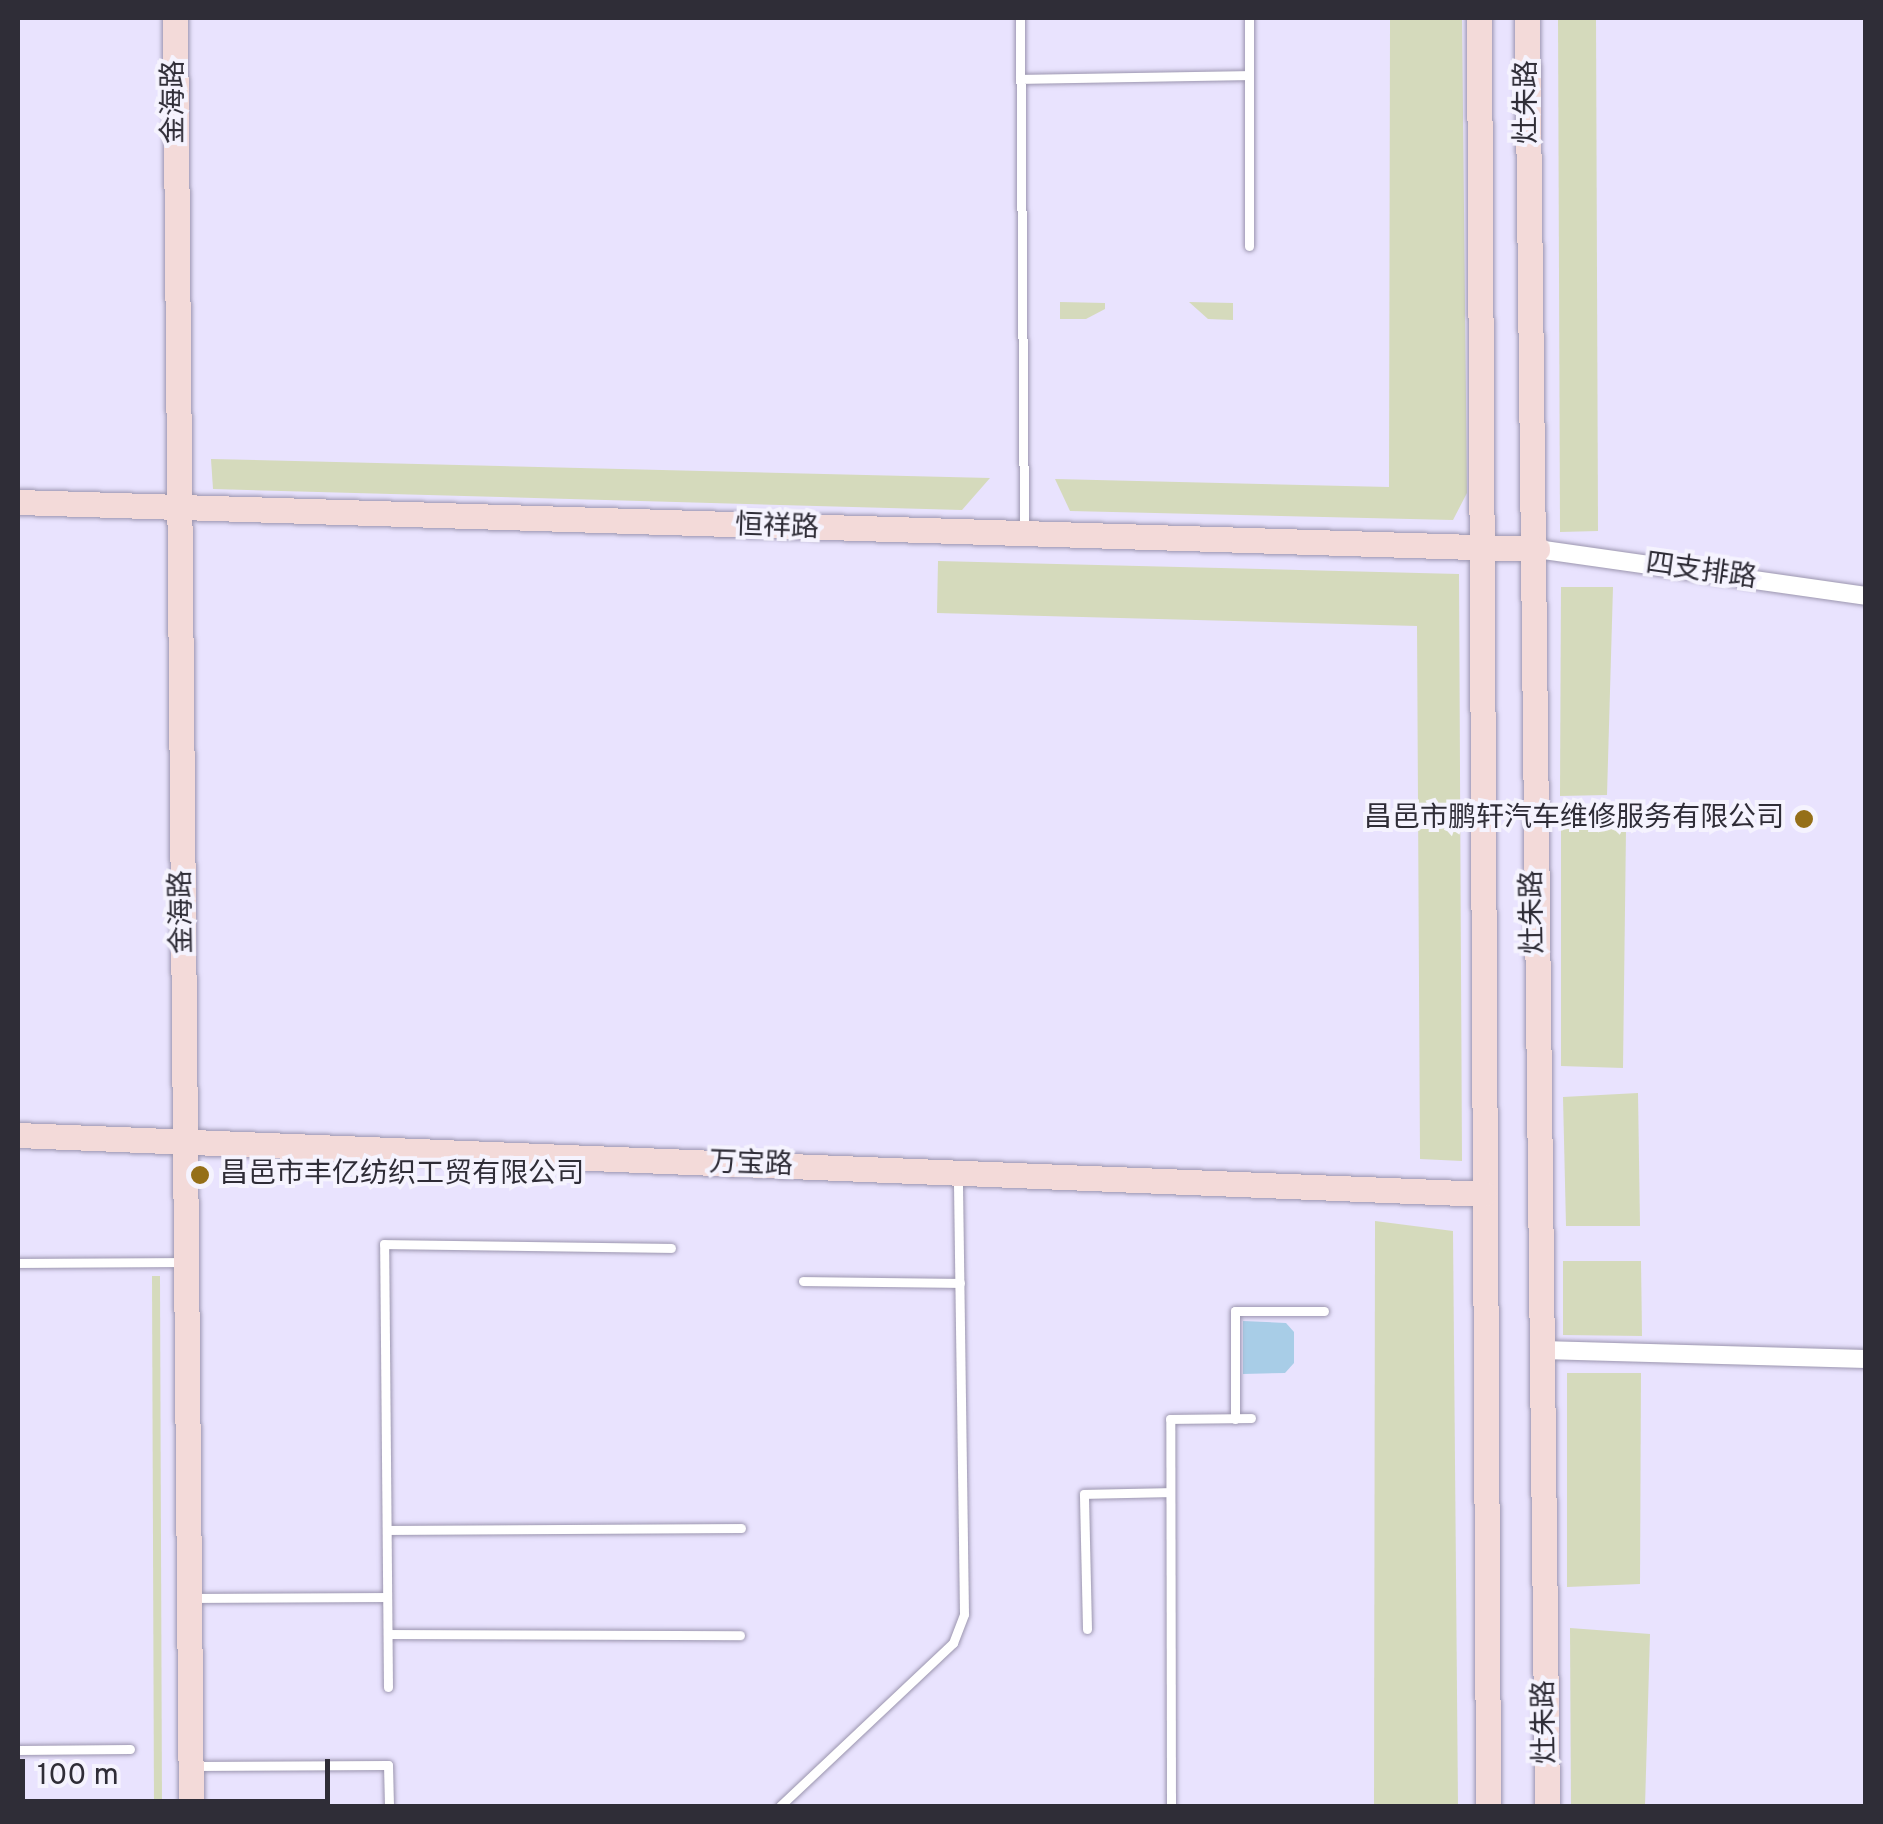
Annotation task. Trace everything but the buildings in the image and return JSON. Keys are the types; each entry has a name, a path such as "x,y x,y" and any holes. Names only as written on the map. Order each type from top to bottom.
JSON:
{"street":[{"name":"金海路","path":"175,18 191,1806"},
{"name":"灶朱路","path":"1479,18 1488,1806"},
{"name":"灶朱路","path":"1527,18 1537,549 1532,834 1547,1806"},
{"name":"恒祥路","path":"18,502 1024,536 1482,544 1537,549"},
{"name":"四支排路","path":"1537,549 1866,596"},
{"name":"万宝路","path":"18,1135 1484,1194"},
{"path":"1542,1350 1866,1359"}],"lane":[{"path":"1020,18 1024,536"},
{"path":"1248,18 1249,246"},
{"path":"1020,79 1248,75"},
{"path":"780,1806 953,1643 964,1614 958,1173"},
{"path":"388,1687 384,1244 670,1248"},
{"path":"18,1264 187,1262"},
{"path":"803,1281 960,1283"},
{"path":"1234,1419 1234,1311 1324,1311"},
{"path":"1171,1806 1170,1420 1251,1418"},
{"path":"1087,1630 1084,1494 1170,1492"},
{"path":"387,1530 741,1528"},
{"path":"190,1598 387,1597"},
{"path":"388,1634 740,1635"},
{"path":"18,1750 130,1750"},
{"path":"191,1766 388,1765 389,1806"}],"green space":[{"path":"1390,18 1462,18 1467,493 1453,520 1070,511 1055,479 1389,487"},
{"path":"1558,18 1596,18 1598,531 1560,532"},
{"path":"1060,302 1105,303 1105,309 1086,319 1060,319"},
{"path":"1189,302 1233,303 1233,320 1208,319"},
{"path":"211,459 990,478 962,510 213,489"},
{"path":"938,561 1459,574 1462,1161 1420,1159 1417,626 937,613"},
{"path":"1561,587 1613,587 1607,795 1560,796"},
{"path":"1561,829 1626,829 1623,1068 1561,1066"},
{"path":"1638,1093 1640,1226 1566,1226 1563,1097"},
{"path":"1375,1221 1453,1231 1458,1806 1374,1806"},
{"path":"1563,1261 1641,1261 1642,1336 1563,1335"},
{"path":"152,1276 160,1276 162,1806 154,1806"},
{"path":"1567,1373 1641,1373 1640,1584 1567,1587"},
{"path":"1570,1628 1650,1634 1645,1806 1571,1806"}],"water":[{"path":"1243,1321 1286,1323 1294,1332 1294,1363 1285,1373 1243,1374"}],"place":[{"name":"昌邑市鹏轩汽车维修服务有限公司","path":"1804,819"},
{"name":"昌邑市丰亿纺织工贸有限公司","path":"200,1175"}]}
